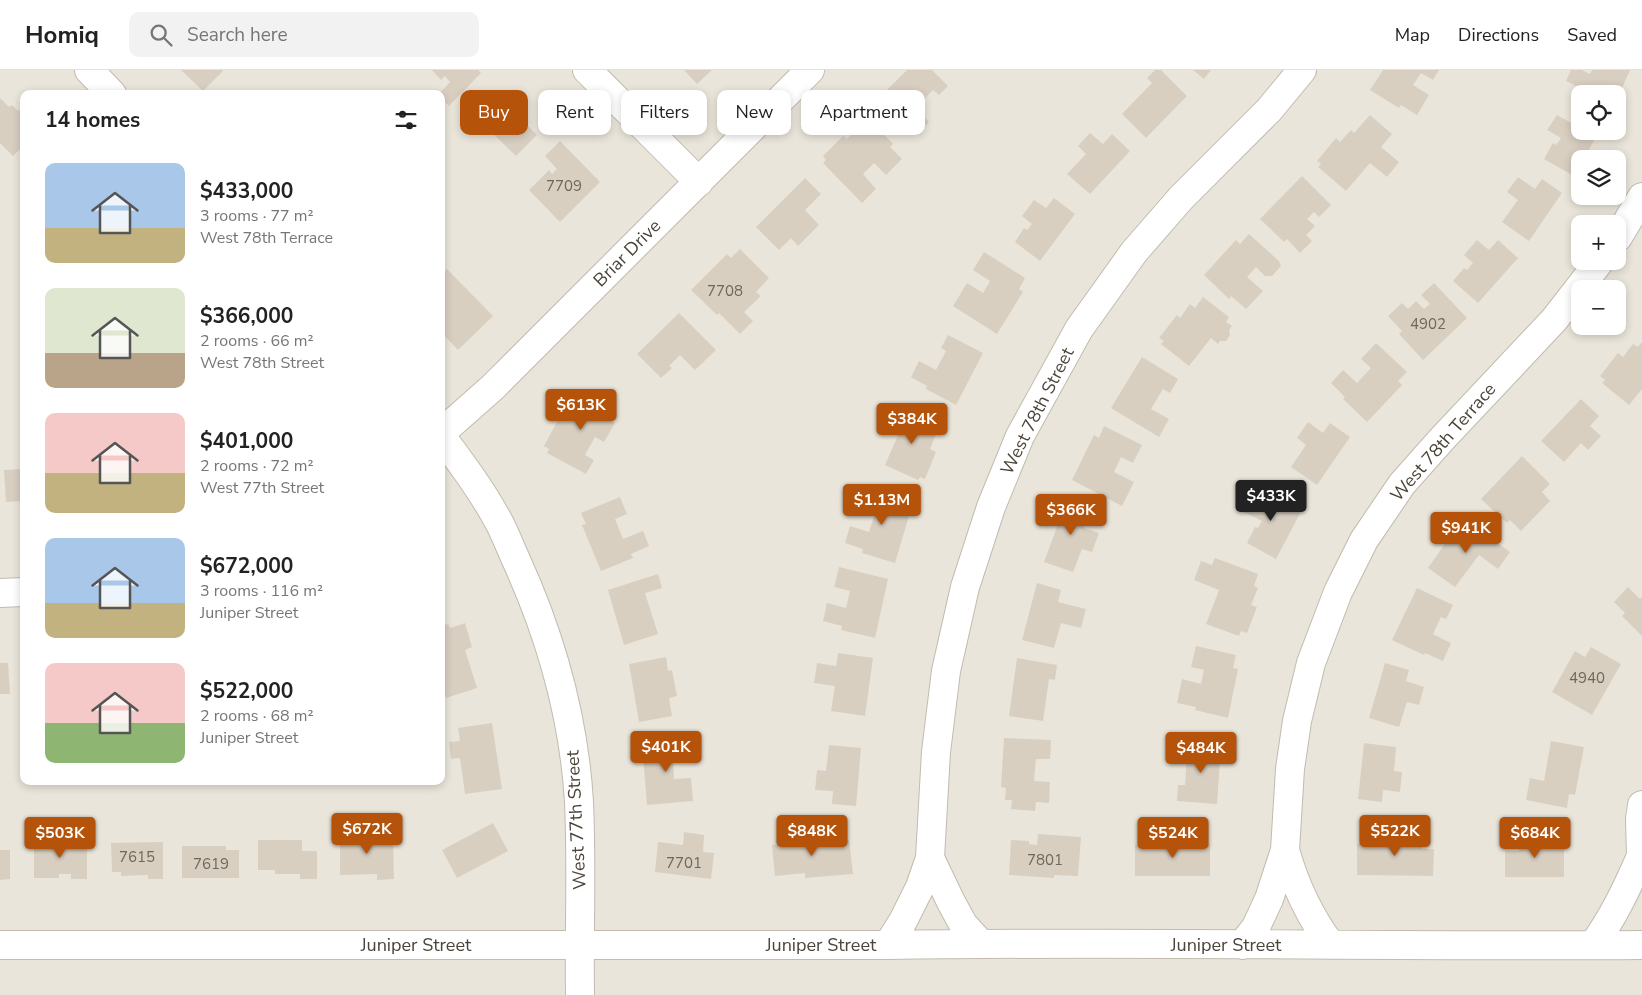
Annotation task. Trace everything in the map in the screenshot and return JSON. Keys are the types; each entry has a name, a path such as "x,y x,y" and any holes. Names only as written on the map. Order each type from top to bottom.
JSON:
{"street":[{"path":"89,70 108,90"},
{"path":"588,70 699,182"},
{"name":"Briar Drive","path":"445,430 492,387 810,70"},
{"name":"West 78th Street","path":"888,945 903,921 920,886 930,858 936,752 946,671 965,587 990,507 1020,436 1080,329 1134,252 1181,198 1268,110 1302,70"},
{"path":"1626,224 1642,197"},
{"name":"West 78th Terrace","path":"1242,945 1256,927 1269,899 1279,874 1285,850 1290,769 1297,721 1311,663 1338,592 1364,540 1402,484 1554,320 1593,270"},
{"name":"West 77th Street","path":"445,439 472,476 500,524 535,601 560,680 574,748 579,801 581,873 580,995"},
{"path":"0,593 20,592"},
{"path":"1592,945 1617,909 1641,858 1640,820 1642,805"},
{"name":"West 78th Terrace","path":"1285,850 1292,876 1304,903 1317,927 1331,945"},
{"name":"West 78th Street","path":"930,858 964,924 981,944"},
{"name":"Juniper Street","path":"0,945 1642,945"}],"shaded area":[{"path":"0,70 1642,70 1642,995 0,995"}],"building":[{"path":"181,70 223,71 202,90"},
{"path":"432,70 478,70 481,73 465,90 460,90 460,95 449,106 445,102 445,90 443,90 450,82 445,76 441,80"},
{"path":"684,70 712,70 697,84"},
{"path":"907,70 932,70 948,86 939,95 933,90 925,98 925,90 887,90"},
{"path":"1155,70 1161,70 1187,96 1146,138 1122,114 1152,83 1147,78"},
{"path":"1193,70 1211,70 1204,79"},
{"path":"1383,70 1439,70 1433,80 1421,73 1413,85 1429,95 1417,115 1401,105 1399,108 1370,90"},
{"path":"1571,70 1582,70 1590,74 1592,70 1630,70 1623,85 1574,85 1566,81"},
{"path":"0,98 9,107 12,105 18,111 20,109 20,149 13,156 0,143"},
{"path":"1370,115 1392,134 1381,147 1399,162 1387,177 1370,163 1346,191 1318,167 1321,164 1317,161 1336,138 1340,142 1351,130 1354,133"},
{"path":"1557,115 1571,123 1571,140 1594,140 1589,150 1571,150 1571,174 1544,159 1553,143 1556,145 1561,138 1547,130"},
{"path":"925,118 929,122 925,126"},
{"path":"528,126 537,135 516,156 494,135 528,135"},
{"path":"1090,133 1103,144 1112,134 1130,151 1090,194 1067,174 1086,154 1078,146"},
{"path":"851,135 884,135 893,144 890,147 902,159 886,175 874,163 863,174 876,189 862,203 823,163 826,160 823,156 843,136 847,139"},
{"path":"560,141 600,182 560,222 529,190 549,170 552,174 557,169 545,156"},
{"path":"1302,176 1331,205 1319,217 1314,212 1307,219 1315,226 1306,235 1312,241 1300,253 1287,239 1284,242 1260,219"},
{"path":"1518,177 1535,189 1542,179 1562,193 1529,241 1502,222 1518,200 1507,192"},
{"path":"805,178 821,194 805,210 819,225 798,246 791,238 779,250 756,227"},
{"path":"1054,198 1075,214 1040,261 1015,242 1024,228 1027,230 1032,224 1022,216 1034,200 1046,208"},
{"path":"1249,234 1279,261 1281,266 1272,276 1265,276 1256,267 1247,277 1263,291 1246,309 1231,296 1229,299 1204,275 1236,240 1240,244"},
{"path":"1477,240 1489,250 1498,240 1518,258 1478,303 1453,281 1464,268 1467,270 1473,263 1464,255"},
{"path":"740,249 769,278 756,292 761,296 744,312 753,321 740,334 719,313 717,315 691,290 727,254 731,258"},
{"path":"984,252 1025,278 1019,289 1023,292 997,334 953,306 967,283 983,293 990,281 973,270"},
{"path":"447,269 493,316 458,350 445,336 445,271"},
{"path":"1434,283 1467,318 1423,360 1399,334 1402,331 1388,316 1402,303 1408,309 1416,301 1424,309 1430,304 1421,295"},
{"path":"1203,297 1229,317 1226,322 1232,326 1226,341 1220,341 1218,344 1211,338 1189,366 1161,344 1164,341 1159,338 1177,315 1180,318 1190,304 1195,308"},
{"path":"679,313 716,350 695,370 680,355 669,366 672,368 661,378 637,354"},
{"path":"948,335 983,353 956,405 926,389 927,386 911,377 919,361 936,370 946,351 941,348"},
{"path":"1642,342 1642,389 1629,405 1602,383 1605,380 1600,376 1618,353 1623,357 1633,344 1638,347"},
{"path":"1376,343 1407,372 1398,381 1402,385 1367,422 1343,399 1345,397 1331,383 1343,370 1357,383 1371,368 1361,359"},
{"path":"1142,357 1178,379 1170,393 1163,389 1151,409 1169,419 1159,437 1111,408"},
{"path":"586,389 615,405 608,419 615,423 604,442 595,437 585,455 594,460 586,474 547,453 549,449 544,446 558,420 562,422 570,408 574,410"},
{"path":"1581,399 1599,416 1590,426 1601,436 1588,450 1581,443 1564,462 1541,441"},
{"path":"897,410 907,414 909,410 936,421 931,432 936,434 930,449 936,452 925,479 920,477 918,480 885,465 899,433 890,429"},
{"path":"1308,422 1323,433 1330,423 1350,437 1317,485 1291,467 1306,445 1297,438"},
{"path":"1104,426 1142,445 1133,463 1121,457 1114,472 1134,482 1122,506 1072,480 1094,435 1099,438"},
{"path":"1522,456 1550,484 1542,492 1550,501 1521,531 1510,520 1507,523 1481,499"},
{"path":"20,469 20,501 6,502 4,470"},
{"path":"869,487 908,500 904,514 909,516 895,563 862,553 863,549 845,543 850,526 869,532 875,513 862,509"},
{"path":"1250,491 1275,504 1280,494 1304,506 1276,559 1247,543 1255,527 1258,528 1262,521 1240,510"},
{"path":"620,497 627,514 615,519 623,539 643,531 649,546 631,554 633,558 601,571 582,525 586,524 581,513"},
{"path":"1068,497 1092,506 1084,528 1099,533 1092,552 1082,549 1073,572 1044,562"},
{"path":"1467,521 1510,552 1498,569 1479,555 1455,587 1428,568 1456,528 1460,531"},
{"path":"1215,558 1258,574 1254,586 1258,588 1251,605 1257,607 1247,633 1241,631 1239,636 1206,624 1219,590 1194,580 1201,561 1212,565"},
{"path":"839,567 888,579 875,638 841,630 842,626 823,621 827,603 846,608 850,591 834,587"},
{"path":"658,574 662,588 645,593 658,634 624,645 608,590"},
{"path":"1037,583 1061,590 1058,602 1086,609 1081,628 1061,623 1054,648 1022,640"},
{"path":"1628,587 1640,599 1642,597 1642,636 1622,616 1625,613 1614,602"},
{"path":"1417,588 1453,605 1446,619 1441,617 1433,634 1451,643 1443,661 1425,653 1424,655 1392,640"},
{"path":"465,623 472,647 465,650 477,688 446,698 445,625 448,624 450,628"},
{"path":"1196,646 1236,655 1233,668 1238,669 1228,718 1195,710 1196,707 1177,703 1182,679 1201,684 1204,670 1191,667"},
{"path":"1591,647 1621,664 1592,715 1552,692 1575,651 1585,657"},
{"path":"838,653 873,658 865,716 831,711 835,686 814,683 817,663 836,666"},
{"path":"666,657 668,671 672,670 677,696 669,698 672,716 639,722 629,664"},
{"path":"1017,658 1057,665 1055,680 1049,679 1043,721 1009,716"},
{"path":"0,663 8,663 10,694 0,694"},
{"path":"1385,663 1409,670 1406,681 1424,687 1419,705 1407,702 1399,727 1369,718"},
{"path":"492,723 502,789 465,794 460,758 451,759 449,742 460,741 458,728"},
{"path":"1004,738 1051,740 1050,759 1036,759 1034,781 1050,782 1049,803 1036,802 1035,811 1011,809 1012,800 1005,800 1006,788 1001,787"},
{"path":"688,740 690,756 673,757 674,779 691,778 693,801 647,805 643,756 647,755 646,743"},
{"path":"1551,741 1584,747 1575,795 1569,794 1567,808 1526,800 1530,778 1544,781"},
{"path":"1188,743 1221,745 1217,804 1177,801 1178,785 1185,785"},
{"path":"1364,743 1396,747 1394,771 1402,772 1400,792 1383,790 1382,802 1358,799"},
{"path":"829,745 861,748 856,806 832,804 833,791 815,790 817,770 826,771"},
{"path":"360,822 375,822 375,841 393,841 394,879 377,880 377,874 340,875 340,841 360,841"},
{"path":"493,823 508,851 457,878 442,850"},
{"path":"808,831 810,844 849,840 853,874 805,878 805,873 775,876 772,845 788,844 787,833"},
{"path":"684,832 704,835 703,852 714,853 711,879 655,872 658,842 683,845"},
{"path":"1382,833 1411,834 1411,838 1422,838 1422,849 1434,849 1433,876 1357,875 1357,844 1382,844"},
{"path":"1038,834 1081,837 1078,876 1054,875 1054,878 1009,875 1011,840 1029,841 1029,844 1037,845"},
{"path":"1164,834 1184,834 1184,844 1210,844 1210,876 1135,876 1135,845 1164,845"},
{"path":"1519,835 1538,835 1538,846 1546,846 1546,843 1564,843 1564,877 1505,877 1505,851 1519,851"},
{"path":"34,840 87,841 87,879 71,879 71,874 59,874 59,878 34,878"},
{"path":"258,840 302,840 302,851 317,851 317,879 300,879 300,874 275,874 275,870 258,870"},
{"path":"163,842 163,879 148,879 148,875 121,876 121,872 112,872 111,843"},
{"path":"182,846 226,846 226,850 239,850 239,878 182,878"},
{"path":"0,850 10,850 10,879 0,880"}]}
